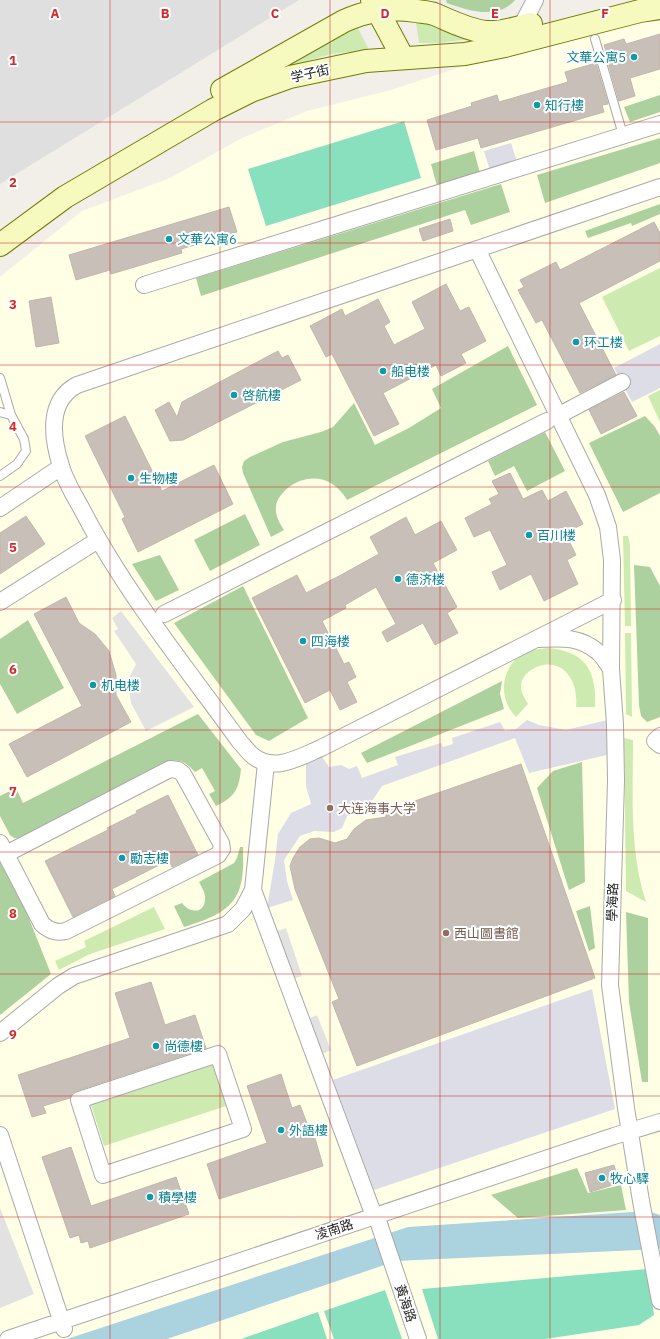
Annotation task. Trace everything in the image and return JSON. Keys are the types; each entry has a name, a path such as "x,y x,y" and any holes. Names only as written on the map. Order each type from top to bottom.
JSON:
{"main road":[{"name":"学子街","path":"0,226 58,185 374,5 431,13 464,27 486,32 505,31 623,0"},
{"path":"374,5 403,58"},
{"name":"学子街","path":"0,245 66,197 213,110 251,91 290,77 366,61 465,54 505,46 634,12 660,8"}],"street":[{"path":"521,27 534,0"},
{"path":"144,285 660,124"},
{"path":"613,600 321,748 285,763 266,763 254,756 240,742 156,626 98,540 61,466 55,440 54,424 56,409 60,400 65,393 77,385 660,187"},
{"name":"學海路","path":"477,249 597,495 608,527 612,560 613,600 611,669 615,724 616,781 610,985 641,1201 660,1300"},
{"path":"565,412 622,382"},
{"path":"164,614 547,421"},
{"path":"0,508 61,466"},
{"path":"0,602 98,540"},
{"path":"534,639 571,638 598,652 611,669"},
{"path":"660,736 655,742 660,745"},
{"path":"0,1033 58,986 74,976 228,924 243,909 253,890 266,763"},
{"path":"170,769 178,770 183,774 221,843 222,848 218,855 66,931 58,932 51,931 42,924 3,848 170,769"},
{"path":"253,890 375,1216"},
{"path":"218,1054 242,1129 103,1175 79,1100 218,1054"},
{"name":"凌南路","path":"8,1339 63,1325 375,1216 660,1122"},
{"path":"0,1135 63,1325"},
{"name":"黃海路","path":"375,1216 383,1235 418,1339"}],"lane":[{"path":"595,39 624,135"},
{"path":"0,378 11,415 24,439 26,451 17,464 0,476"},
{"path":"0,412 11,415"}],"shaded area":[{"path":"0,0 299,0 0,184"},
{"name":"大连海事大学","path":"660,16 660,1339 0,1339 0,277 82,211 170,178 242,138 307,111 391,90 470,64"},
{"path":"511,143 518,165 491,174 484,151"},
{"path":"660,344 660,388 632,402 614,368"},
{"path":"121,611 194,707 146,731 131,703 128,680 136,664 114,631 118,629 112,618"},
{"path":"527,720 539,725 566,730 607,720 607,755 529,773 515,738 382,786 368,807 348,814 342,828 334,832 314,831 300,836 284,860 287,881 293,900 267,908 278,834 291,813 311,804 306,786 306,760 321,755 329,767 341,765 349,769 357,766 362,778 398,765 395,757 441,743 443,747 453,744 452,738 500,722 505,731 516,729"},
{"path":"286,928 302,976 292,979 277,931"},
{"path":"592,989 615,1109 374,1190 333,1080"},
{"path":"317,1015 331,1050 322,1054 308,1019"},
{"path":"0,1208 34,1294 0,1308"}],"green space":[{"path":"446,0 515,0 500,10 483,12 465,9 447,3"},
{"path":"415,16 469,39 439,43 419,43"},
{"path":"356,24 369,50 331,54 283,68"},
{"path":"660,95 660,112 630,122 624,107"},
{"path":"404,121 421,178 266,226 248,169"},
{"path":"660,138 660,163 545,203 537,175"},
{"path":"474,151 480,173 437,186 431,164"},
{"path":"501,184 510,212 471,225 465,210 201,296 196,278"},
{"path":"660,204 660,214 632,226 631,223 588,238 585,231"},
{"path":"660,268 660,336 629,351 602,297"},
{"path":"508,346 537,405 347,500 342,492 335,486 321,479 305,479 297,482 284,491 277,501 276,514 284,530 271,537 243,473 242,467 244,461 283,442 321,432 333,427 354,403 375,445 409,428 441,408 432,389"},
{"path":"660,390 660,422 648,396"},
{"path":"645,416 655,427 660,436 660,493 623,512 589,443"},
{"path":"545,432 565,471 527,491 514,466 495,476 488,461"},
{"path":"245,514 260,545 210,571 194,540"},
{"path":"623,536 628,536 630,545 631,626 625,626"},
{"path":"160,555 179,590 156,601 132,564"},
{"path":"634,565 650,567 660,586 660,717 647,722 641,716 639,705"},
{"path":"243,586 308,718 269,741 256,735 174,623"},
{"path":"28,620 64,688 17,714 0,684 0,639"},
{"path":"625,633 631,633 632,717 626,714"},
{"path":"548,648 561,650 572,654 580,659 586,666 594,683 595,707 576,707 575,688 569,676 560,667 548,664 532,669 524,677 521,689 528,704 516,717 506,701 504,683 506,674 516,659 524,653"},
{"path":"502,681 500,694 504,709 367,763 361,753"},
{"path":"198,714 241,769 239,782 235,792 222,803 216,806 209,794 215,791 202,768 195,772 183,762 176,760 167,761 20,838 14,838 10,835 0,816 0,796 16,788 23,803"},
{"path":"624,738 633,740 634,842 646,902 626,891"},
{"path":"582,762 585,882 569,890 537,788 553,771"},
{"path":"240,847 243,847 243,872 240,887 236,896 225,909 218,914 184,927 174,906 182,903 185,907 193,910 203,907 205,897 204,891 199,882 234,863"},
{"path":"0,862 24,906 51,974 0,1015"},
{"path":"590,906 595,948 589,951 576,911"},
{"path":"154,907 165,929 90,954 59,970 55,961 86,947 84,941"},
{"path":"626,912 648,918 648,1082 642,1082 629,1002"},
{"path":"213,1065 226,1106 104,1146 91,1105"},
{"path":"577,1168 588,1193 621,1185 626,1210 518,1218 491,1195"},
{"path":"647,1269 654,1315 639,1325 545,1339 438,1339 422,1289"},
{"path":"385,1290 402,1339 334,1339 324,1311"},
{"path":"318,1312 327,1339 241,1339"}],"water":[{"path":"648,1211 660,1215 660,1249 396,1261 167,1339 67,1339 408,1227"}],"building":[{"name":"文華公寓5","path":"660,34 660,69 630,78 635,96 619,101 604,45 624,39 626,44"},
{"name":"知行樓","path":"596,63 608,104 602,105 604,112 481,148 478,138 436,150 427,120 472,106 471,103 497,95 499,102 568,82 565,72"},
{"name":"文華公寓6","path":"229,207 237,232 181,249 182,253 111,274 110,270 76,280 69,255"},
{"path":"450,219 453,231 423,241 419,229"},
{"name":"环工楼","path":"654,222 660,233 660,261 579,303 616,375 580,393 542,320 536,323 518,290 524,287 520,280 556,262 560,270"},
{"name":"船电楼","path":"446,284 460,311 469,307 486,341 461,354 466,363 441,376 436,365 383,393 399,424 374,436 332,354 326,357 310,326 342,309 345,316 378,299 390,322 384,326 394,345 425,329 412,302"},
{"path":"51,297 59,343 36,347 29,301"},
{"name":"啓航樓","path":"278,351 282,358 288,355 301,380 183,440 170,441 155,410 169,402 177,417 182,402"},
{"path":"624,392 637,416 601,434 589,410"},
{"name":"生物樓","path":"125,416 162,491 214,465 233,504 138,552 122,519 125,517 85,436"},
{"name":"百川楼","path":"510,473 523,499 542,490 548,501 566,491 583,524 565,533 576,555 567,560 578,584 544,601 531,574 500,590 492,572 507,565 490,530 474,537 465,518 492,504 489,499 499,494 492,481"},
{"path":"26,516 45,544 0,574 0,533"},
{"path":"406,517 415,535 441,521 457,550 433,563 457,607 447,613 458,633 435,645 423,623 387,642 382,632 396,624 376,587 345,605 346,608 322,621 344,664 349,662 356,677 347,682 357,702 340,710 330,690 305,703 252,598 297,575 306,593 341,575 379,554 370,537"},
{"name":"机电楼","path":"66,597 79,623 95,634 109,651 116,675 116,695 131,722 27,777 9,744 82,706 34,614"},
{"name":"西山圖書館","path":"521,764 595,978 357,1066 332,1002 339,999 295,889 290,866 293,858 300,847 310,839 319,838 335,843 347,839 354,829 366,820 386,817 386,811"},
{"name":"勵志樓","path":"168,795 198,855 172,867 169,860 112,889 115,896 73,917 45,861 108,830 107,828 137,813 136,811"},
{"name":"尚德樓","path":"151,982 165,1025 195,1015 206,1048 76,1091 72,1093 70,1098 43,1106 46,1113 32,1117 18,1075 130,1038 115,993"},
{"name":"外語樓","path":"281,1074 292,1108 300,1105 313,1139 315,1138 323,1166 219,1199 207,1164 267,1143 247,1086"},
{"name":"積學樓","path":"71,1147 91,1206 176,1177 189,1214 90,1248 88,1241 81,1243 79,1235 70,1238 42,1157"},
{"name":"牧心驛","path":"614,1165 619,1183 590,1192 585,1173"}],"place":[{"name":"文華公寓5","path":"634,57"},
{"name":"知行樓","path":"537,105"},
{"name":"文華公寓6","path":"169,239"},
{"name":"环工楼","path":"576,342"},
{"name":"船电楼","path":"383,371"},
{"name":"啓航樓","path":"234,395"},
{"name":"生物樓","path":"131,478"},
{"name":"百川楼","path":"529,535"},
{"name":"德济楼","path":"398,579"},
{"name":"四海楼","path":"303,641"},
{"name":"机电楼","path":"93,685"},
{"name":"大连海事大学","path":"330,808"},
{"name":"勵志樓","path":"122,858"},
{"name":"西山圖書館","path":"446,933"},
{"name":"尚德樓","path":"156,1046"},
{"name":"外語樓","path":"281,1130"},
{"name":"牧心驛","path":"602,1178"},
{"name":"積學樓","path":"150,1197"}]}
